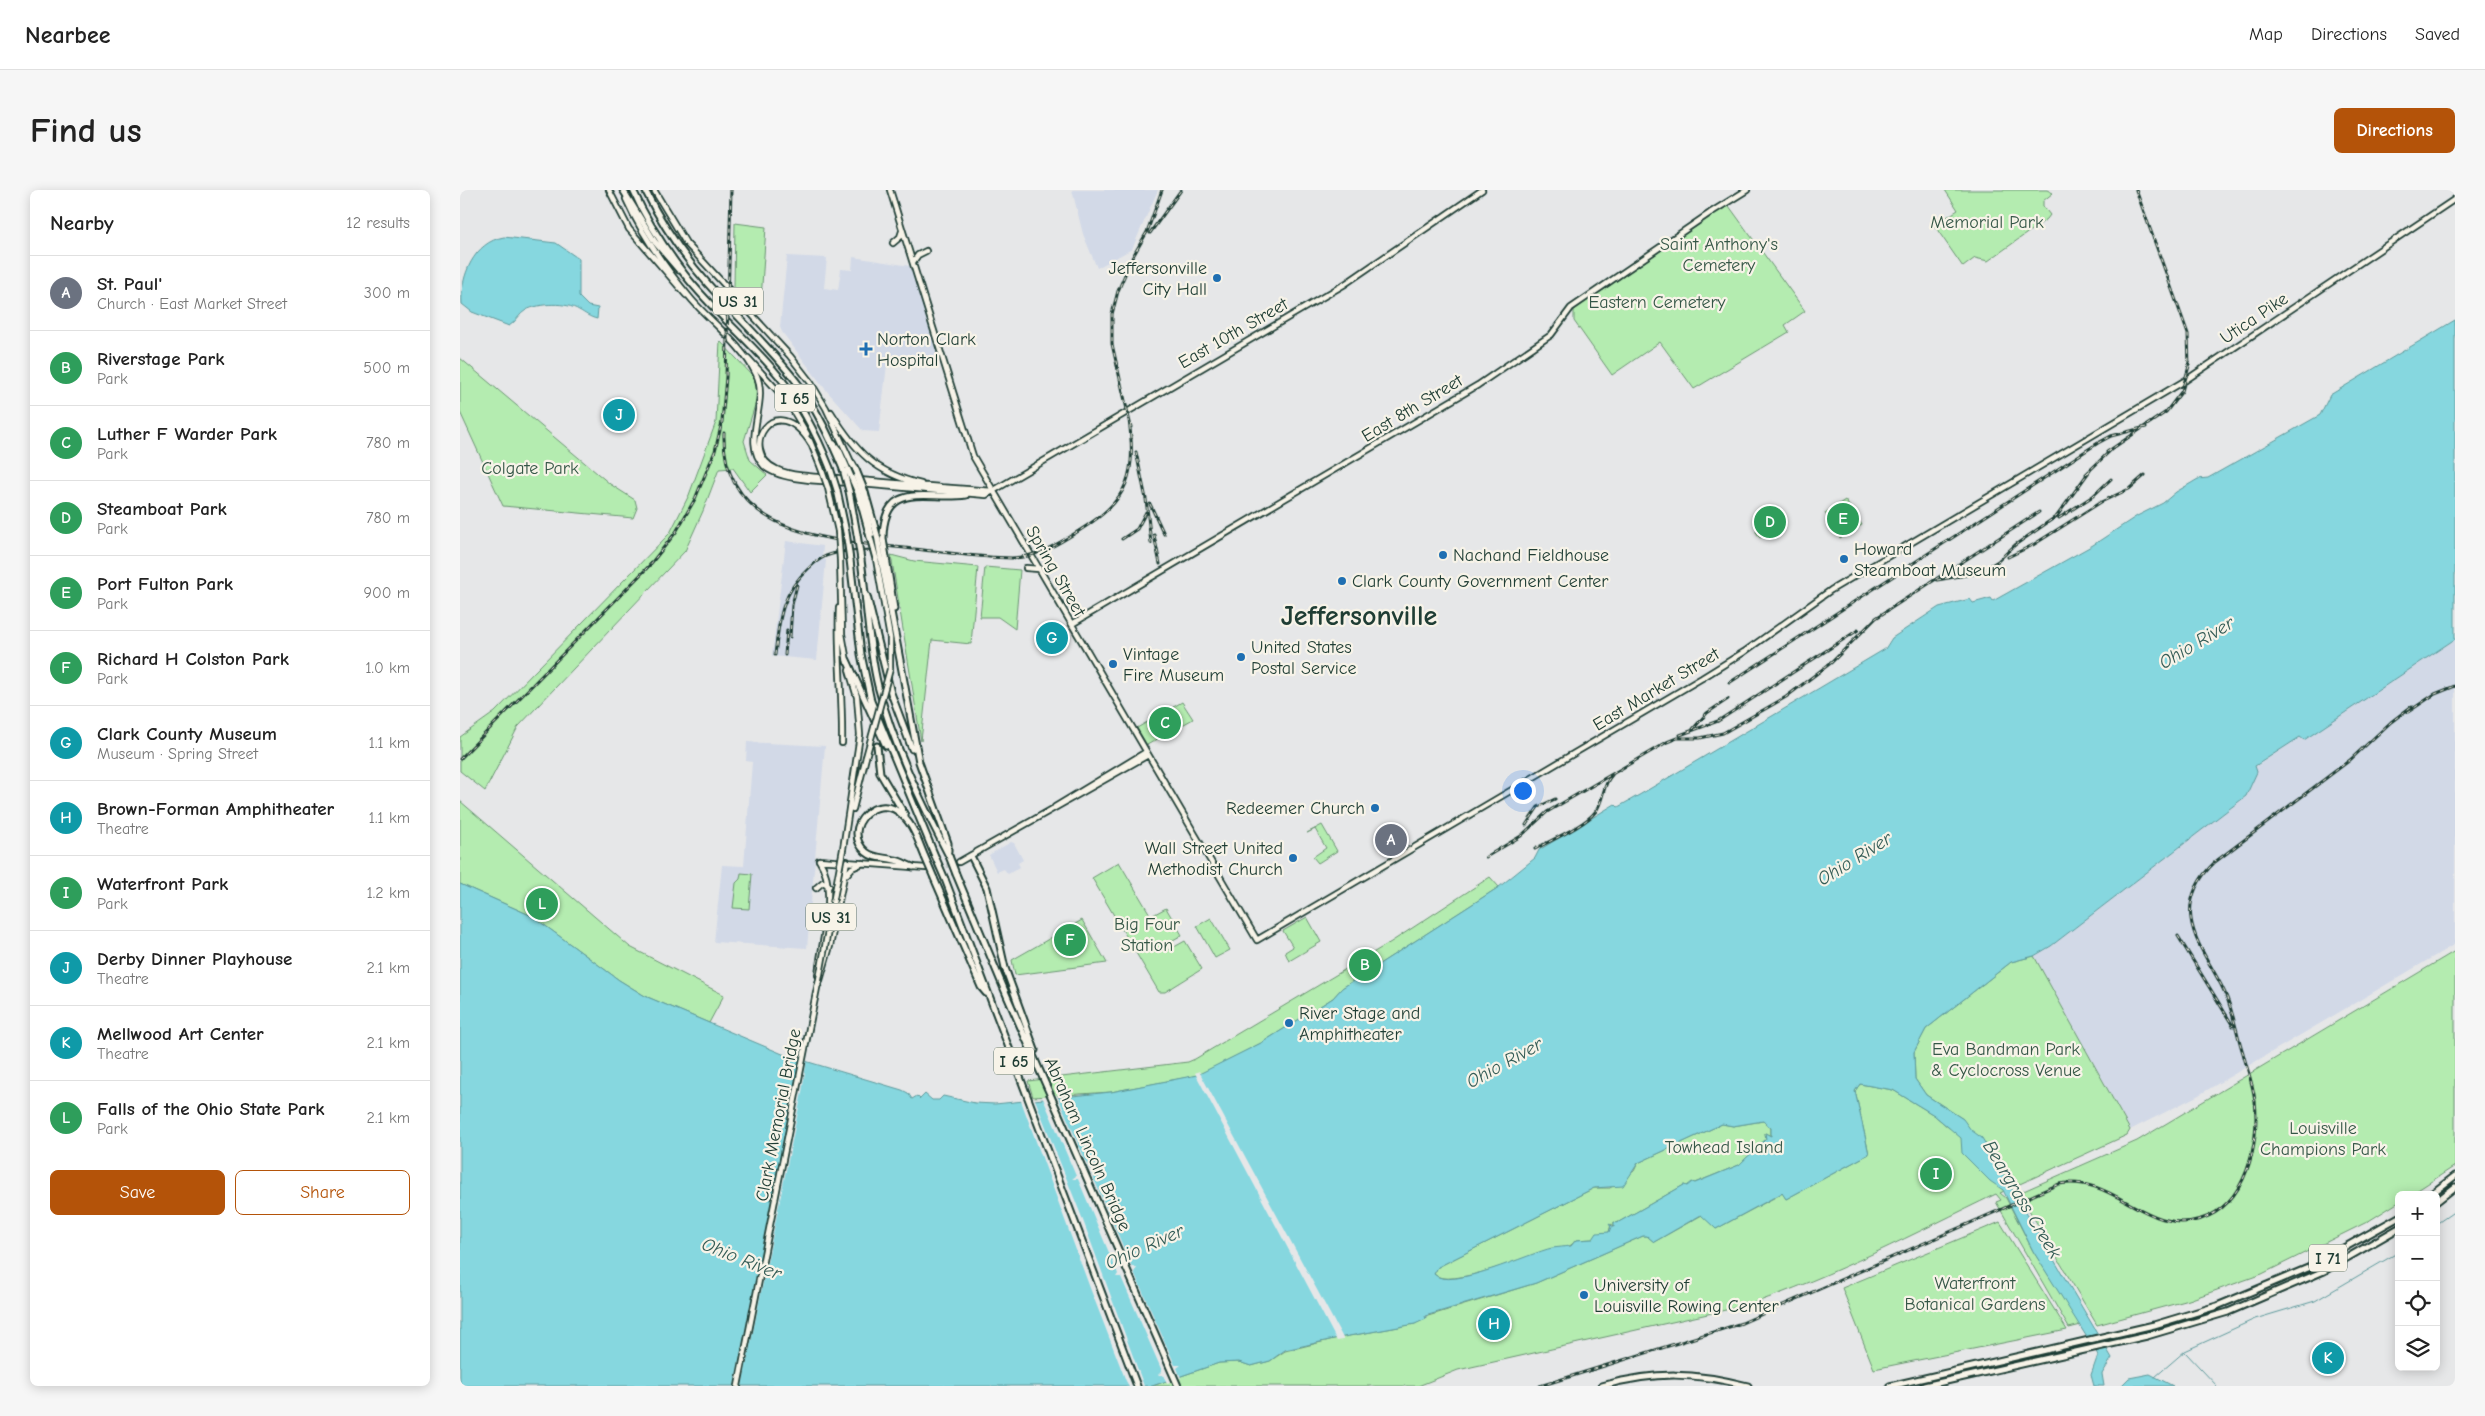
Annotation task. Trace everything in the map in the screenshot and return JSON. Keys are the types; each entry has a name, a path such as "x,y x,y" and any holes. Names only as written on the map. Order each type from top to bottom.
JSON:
{"highway":[{"path":"623,190 641,221 672,265 685,275"},
{"name":"I 65","path":"633,190 652,225 685,275 764,359 791,392 812,427 830,468 846,532 866,681 882,735 945,879 1137,1386"},
{"name":"I 65","path":"644,190 664,225 706,282 770,349 793,377 815,409 832,442 850,470 849,491 861,560 874,665 885,709 905,760 948,855"},
{"path":"852,463 850,470 861,492 881,558 919,762 948,844 948,855"},
{"path":"881,558 885,520 896,503 906,497 917,494 951,496 966,494"},
{"path":"865,590 871,607 876,640 891,693 912,749"},
{"path":"847,660 882,735"},
{"path":"877,746 880,773 926,857 981,987 989,997"},
{"path":"911,828 898,811 881,806 866,813 859,822 857,833 860,845 871,856 894,859 913,867"},
{"name":"Abraham Lincoln Bridge","path":"948,855 1007,996 1178,1386"},
{"path":"970,856 987,888 1005,968 1031,1036 1038,1066"},
{"path":"2435,1191 2455,1176"},
{"path":"2440,1199 2455,1187"},
{"name":"I 71","path":"1890,1386 2172,1320 2235,1300 2328,1258 2395,1219"},
{"name":"I 71","path":"1924,1386 2168,1331 2260,1300 2344,1260 2395,1230"},
{"path":"1602,1386 1633,1378 1670,1374 1703,1376 1748,1386"}],"main road":[{"path":"609,190 629,229 673,282 691,299"},
{"name":"US 31","path":"654,190 686,243 790,356 826,408 852,463"},
{"name":"Spring Street","path":"890,190 970,450 1257,940"},
{"name":"East 10th Street","path":"993,491 1345,284 1482,190"},
{"name":"East 8th Street","path":"1072,624 1478,385 1551,335 1571,308 1710,213 1747,190"},
{"name":"US 31","path":"627,197 634,216 665,268 691,299 784,397 803,426 828,488 838,531 842,634 857,698 860,735 844,849"},
{"name":"Utica Pike","path":"2064,453 2186,380 2455,199"},
{"path":"893,243 900,237 902,230"},
{"path":"913,262 918,255 926,251"},
{"path":"736,347 755,372 760,384 755,444 759,459 767,468 777,474 982,496 993,491"},
{"path":"826,408 853,445 880,469 898,477 940,487"},
{"path":"811,444 797,425 781,420 766,426 759,442 760,451 766,461 774,468 784,472 993,491"},
{"name":"East Market Street","path":"1257,940 1702,678 1744,652 1831,590 2064,453"},
{"name":"US 31","path":"844,849 890,669 890,638 881,558"},
{"path":"1026,568 1039,569"},
{"path":"841,579 838,641 844,719 842,743"},
{"path":"959,862 1054,808 1058,803 1147,754"},
{"name":"Clark Memorial Bridge","path":"738,1386 844,849"},
{"path":"818,985 821,946 829,901 829,886 824,867 819,860 926,868"},
{"path":"818,985 828,954 848,861"},
{"path":"846,875 852,868 864,862"},
{"path":"816,888 823,882 829,886"}],"shaded area":[{"path":"1072,190 1158,190 1132,249 1097,268 1083,234"},
{"name":"Norton Clark Hospital","path":"787,256 827,258 824,288 838,290 841,269 852,270 853,257 910,266 938,357 937,360 928,360 888,356 879,432 863,431 826,390 782,332 780,327"},
{"path":"786,541 823,546 822,559 826,560 817,660 772,656"},
{"path":"2455,639 2455,944 2197,1096 2130,1130 2034,956 2051,946 2246,796 2257,772 2255,767 2300,736 2303,740"},
{"path":"747,742 825,746 807,948 714,942 722,865 744,866 752,762 746,761"},
{"path":"1011,842 1014,843 1023,860 1018,863 1020,867 1008,874 1004,869 997,872 989,855"}],"green space":[{"name":"Memorial Park","path":"1945,190 2047,190 2053,193 2043,201 2043,206 2050,215 2047,219 1988,261 1975,258 1963,267 1934,225 1958,210"},
{"name":"Eastern Cemetery","path":"1726,206 1729,206 1805,311 1785,325 1789,332 1694,389 1660,342 1612,375 1574,321 1574,310"},
{"path":"735,223 766,227 760,314 734,287"},
{"path":"720,341 753,376 758,395 744,441 750,460 767,475 750,492 733,468 719,469 685,551 518,727 485,791 460,771 460,737 495,712 670,533 689,495 716,422"},
{"name":"Colgate Park","path":"460,358 610,484 635,500 637,508 633,518 503,506 460,412"},
{"path":"1845,500 1862,525 1840,538 1825,513"},
{"path":"1772,507 1782,522 1760,538 1756,532 1758,524 1763,515"},
{"path":"891,555 914,561 978,567 971,644 932,640 921,741"},
{"path":"985,567 1020,570 1015,629 998,617 980,617"},
{"path":"1182,702 1193,719 1147,745 1137,728"},
{"path":"460,801 630,947 724,995 709,1023 645,996 619,980 532,916 460,884"},
{"path":"1322,825 1337,851 1318,863 1313,857 1326,848 1315,829 1307,833"},
{"name":"Big Four Station","path":"1119,862 1151,916 1166,908 1182,935 1164,945 1167,951 1185,941 1202,969 1165,992 1159,992 1092,878"},
{"path":"741,873 752,874 749,909 733,908 736,883 740,879"},
{"path":"1490,877 1499,887 1342,988 1333,998 1263,1042 1199,1075 1111,1092 1033,1097 1028,1081 1188,1062 1195,1059 1391,942"},
{"path":"1307,917 1321,942 1289,961 1285,952 1293,947 1283,931"},
{"path":"1211,918 1230,950 1215,958 1197,926"},
{"path":"1082,920 1107,963 1015,975 1012,960"},
{"name":"Louisville Champions Park","path":"2455,951 2455,1166 2416,1191 2395,1191 2395,1204 2367,1222 2262,1274 2189,1300 2097,1325 2019,1193 2137,1141"},
{"name":"Eva Bandman Park & Cyclocross Venue","path":"2034,956 2130,1130 2127,1135 2000,1193 2006,1198 2033,1251 2081,1325 2069,1328 1996,1202 2001,1200 1996,1194 1905,1239 1812,1281 1748,1305 1458,1370 1418,1386 1152,1386 1219,1363 1239,1362 1251,1366 1270,1361 1285,1351 1338,1338 1415,1324 1428,1316 1536,1283 1643,1236 1647,1236 1654,1242 1702,1215 1716,1229 1783,1193 1786,1199 1869,1154 1855,1091 1860,1084 1893,1090 1934,1115 1949,1128 1963,1119 1926,1095 1915,1079 1914,1052 1926,1029 2011,962"},
{"name":"Towhead Island","path":"1763,1121 1771,1128 1771,1136 1765,1133 1766,1139 1739,1165 1687,1186 1684,1185 1617,1223 1614,1222 1614,1226 1611,1224 1609,1232 1593,1239 1576,1240 1572,1245 1566,1247 1549,1250 1471,1275 1442,1278 1434,1274 1438,1267 1594,1188 1610,1188 1634,1171 1638,1163 1722,1124 1733,1126"},
{"name":"Waterfront Botanical Gardens","path":"2000,1222 2067,1330 1874,1369 1842,1288"}],"water":[{"path":"504,237 556,243 579,259 579,297 588,306 598,308 597,319 574,307 545,305 526,310 509,326 472,312 462,304 466,272 471,262 484,246"},
{"name":"Ohio River","path":"2455,320 2455,639 2304,740 2300,737 2255,766 2257,772 2246,796 2051,946 2034,956 2011,962 1926,1029 1914,1052 1915,1079 1926,1095 1963,1119 1971,1130 1982,1138 2112,1358 2102,1374 2104,1386 2094,1386 2091,1375 2098,1355 2033,1251 2003,1190 1990,1181 1962,1153 1961,1138 1934,1115 1893,1090 1860,1084 1855,1091 1869,1154 1786,1199 1782,1193 1716,1229 1701,1215 1654,1242 1647,1236 1643,1236 1536,1283 1425,1316 1426,1319 1415,1324 1285,1350 1270,1361 1251,1366 1239,1362 1219,1363 1152,1386 460,1386 460,884 532,916 619,980 645,996 785,1055 902,1090 908,1093 912,1099 917,1096 920,1099 925,1094 932,1100 939,1100 943,1096 975,1103 995,1104 1111,1092 1197,1075 1263,1042 1333,998 1342,988 1499,887 1535,858 1539,850 1615,804 1618,807 1641,794 1885,649 1892,638 1939,607 1970,599 1973,603 1991,598 1993,601 2093,545 2137,516 2163,503 2176,492 2198,479 2208,478 2320,415 2330,395","holes":["1763,1121 1771,1128 1771,1136 1765,1133 1766,1139 1739,1165 1695,1183 1692,1182 1687,1186 1684,1185 1617,1223 1614,1222 1614,1227 1609,1224 1611,1227 1609,1232 1597,1233 1593,1239 1576,1240 1571,1246 1552,1248 1473,1275 1443,1278 1434,1274 1438,1267 1594,1188 1623,1186 1638,1163 1722,1124 1733,1126"]},
{"path":"2150,1374 2173,1386 2121,1386 2129,1378"}],"pier":[{"path":"800,1057 807,1059 802,1092 742,1386 734,1386"},
{"path":"1199,1071 1343,1340 1337,1341 1195,1073"},
{"path":"1057,1095 1088,1166 1091,1170 1096,1169 1092,1173 1093,1177 1132,1267 1138,1267 1134,1272 1175,1365 1181,1365 1177,1368 1181,1378 1167,1383 1163,1375 1158,1375 1162,1371 1121,1277 1116,1277 1118,1274 1078,1179 1072,1179 1076,1176 1042,1096"},
{"path":"1034,1097 1081,1215 1144,1386 1129,1386 1126,1381 1090,1288 1020,1098"}],"waterway":[{"path":"2440,1221 2455,1211"},
{"path":"2155,1377 2185,1351 2255,1319 2315,1301 2395,1254"},
{"path":"2185,1352 2217,1386"}],"tunnel":[{"path":"927,868 942,867 959,862"}],"railway":[{"path":"460,759 649,566 676,532 695,499 715,451 722,422 726,377 731,190"},
{"path":"1131,427 1112,344 1112,314 1118,291 1132,258 1147,232 1162,190"},
{"path":"1150,233 1181,190"},
{"path":"2107,452 2166,412 2182,391 2189,366 2188,334 2136,190"},
{"path":"724,433 728,468 742,494 763,514 789,527 820,536 852,542 975,556 1012,558 1035,554 1056,545 1087,525 1114,503 1123,490 1131,461 1129,420"},
{"path":"1729,683 2098,443 2111,436 2146,427"},
{"path":"2086,474 2112,449"},
{"path":"1136,452 1146,499 1151,543"},
{"path":"1937,580 1978,573 1998,561 2015,545 2057,516 2091,469"},
{"path":"2008,557 2033,545 2101,502 2129,489 2145,475"},
{"path":"2059,518 2093,496 2111,479"},
{"path":"1150,504 1164,534"},
{"path":"1122,539 1137,529 1146,512"},
{"path":"1486,857 1521,836 1547,812 1667,742 1677,738 1700,738 1723,733 1786,697 1832,662 1876,618 2039,512"},
{"path":"1154,535 1160,564"},
{"path":"775,655 780,619 787,597 792,587 809,568 822,558 838,552 882,550"},
{"path":"790,637 792,605 797,585"},
{"path":"785,655 787,630"},
{"path":"1680,735 1718,721 1858,630"},
{"path":"2408,712 2435,694 2455,686"},
{"path":"1693,729 1707,713 1728,699"},
{"path":"1540,1386 1742,1323 2059,1184 2079,1183 2097,1188 2147,1213 2164,1219 2182,1222 2201,1219 2216,1212 2229,1201 2239,1187 2247,1170 2255,1135 2255,1101 2223,988 2193,929 2191,919 2193,895 2204,874 2215,862 2350,760 2391,722 2412,706"},
{"path":"1535,849 1591,817 1599,807 1606,783 1612,775"},
{"path":"1526,825 1538,807 1555,799"},
{"path":"2178,936 2233,1026"}],"place":[{"name":"Jeffersonville City Hall","path":"1217,278"},
{"name":"Norton Clark Hospital","path":"866,349"},
{"name":"Derby Dinner Playhouse","path":"619,415"},
{"name":"Port Fulton Park","path":"1843,519"},
{"name":"Steamboat Park","path":"1770,522"},
{"name":"Nachand Fieldhouse","path":"1443,555"},
{"name":"Howard Steamboat Museum","path":"1844,559"},
{"name":"Clark County Government Center","path":"1342,581"},
{"name":"Clark County Museum","path":"1052,638"},
{"name":"United States Postal Service","path":"1241,657"},
{"name":"Vintage Fire Museum","path":"1113,664"},
{"name":"Luther F Warder Park","path":"1165,723"},
{"name":"Redeemer Church","path":"1375,808"},
{"name":"St. Paul'","path":"1391,840"},
{"name":"Wall Street United Methodist Church","path":"1293,858"},
{"name":"Falls of the Ohio State Park","path":"542,904"},
{"name":"Richard H Colston Park","path":"1070,940"},
{"name":"Riverstage Park","path":"1365,965"},
{"name":"River Stage and Amphitheater","path":"1289,1023"},
{"name":"Waterfront Park","path":"1936,1174"},
{"name":"University of Louisville Rowing Center","path":"1584,1295"},
{"name":"Brown-Forman Amphitheater","path":"1494,1324"},
{"name":"Mellwood Art Center","path":"2328,1358"}],"district":[{"name":"Jeffersonville","path":"1359,615"}],"park label":[{"name":"Saint Anthony's Cemetery","path":"1719,254"}],"water label":[{"name":"Beargrass Creek","path":"2023,1199"}]}
